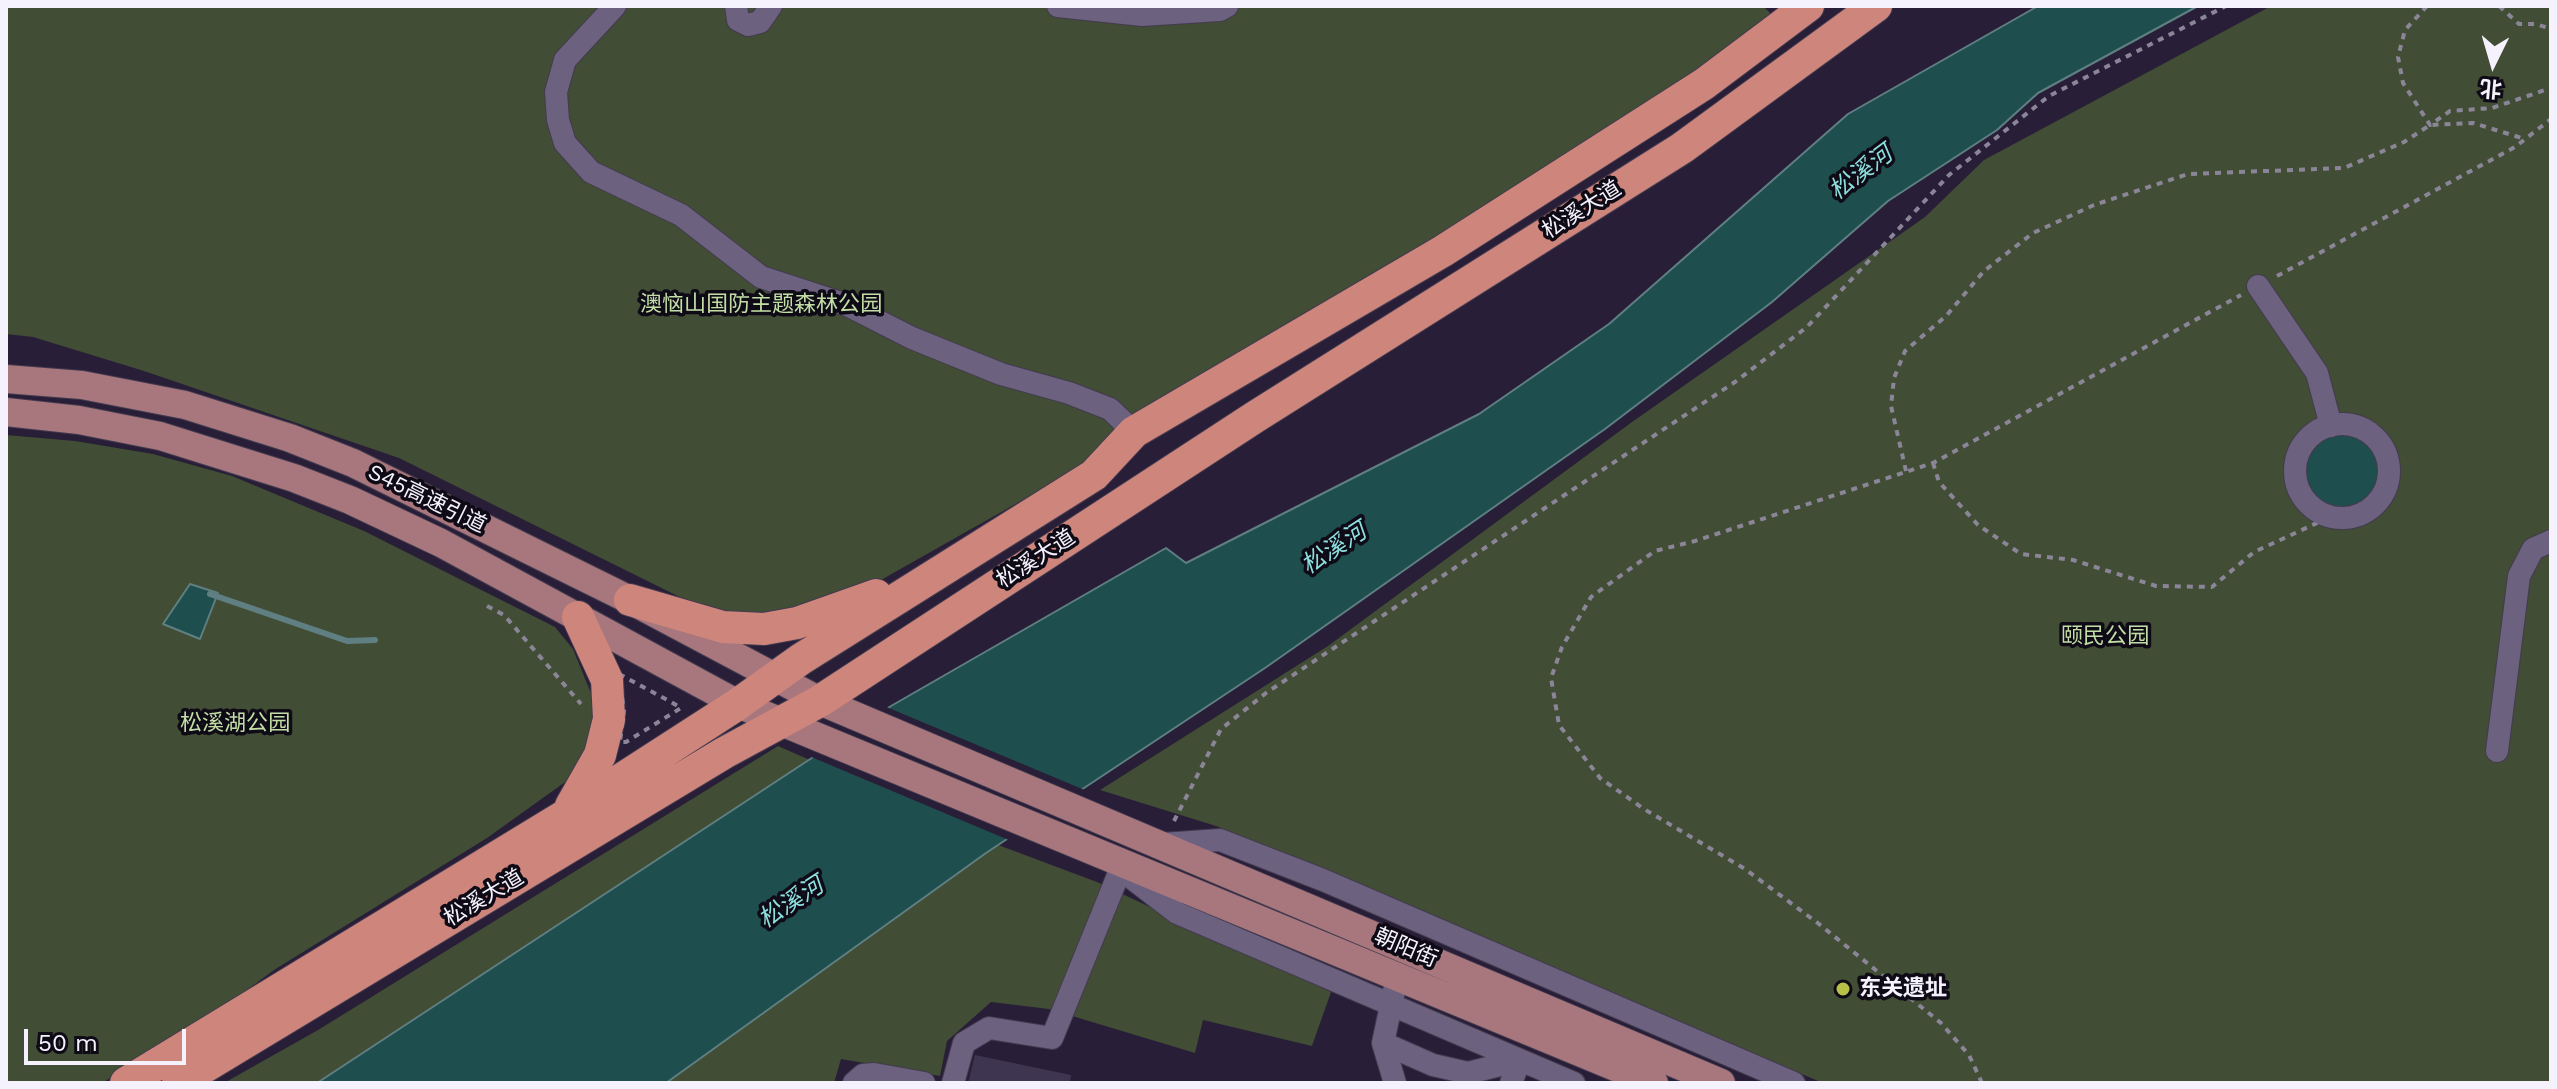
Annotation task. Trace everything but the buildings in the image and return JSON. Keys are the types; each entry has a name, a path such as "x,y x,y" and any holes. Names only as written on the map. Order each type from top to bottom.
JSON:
{"highway":[{"name":"松溪大道","path":"178,1083 724,753 820,701 1242,425 1682,148 1876,6"},
{"name":"松溪大道","path":"126,1083 566,815 738,704 775,675 1094,475 1134,432 1443,251 1704,84 1789,12"},
{"path":"630,600 723,627 764,629 826,614 943,570"},
{"path":"566,815 592,774 609,719 607,680 578,617"}],"main road":[{"name":"S45高速引道","path":"6,379 82,385 185,405 290,438 408,488 854,716"},
{"name":"S45高速引道","path":"6,412 79,420 160,436 294,478 441,543 738,704 780,723 820,736"},
{"name":"朝阳街","path":"854,716 1721,1083"},
{"name":"朝阳街","path":"820,736 1115,862 1398,976 1601,1073 1654,1083"},
{"path":"1398,976 1409,949"}],"street":[{"path":"615,6 565,60 556,92 558,120 565,143 591,172 681,215 761,277 847,305 912,338 1001,374 1069,393 1110,409 1134,432"},
{"path":"736,6 738,20 748,25 760,22 771,6"},
{"path":"1058,6 1142,15 1220,10 1227,6"},
{"path":"2258,286 2317,373 2331,426"},
{"path":"2331,426 2353,426 2373,435 2386,453 2389,477 2379,501 2358,515 2330,517 2309,504 2301,494 2295,470 2302,447 2319,430 2331,426"},
{"path":"2497,751 2519,576 2533,549 2551,541"},
{"path":"1162,844 1220,840 1323,880 1794,1083"},
{"path":"953,1083 964,1043 989,1028 1052,1038 1115,862 1177,913 1520,1060 1559,1081"},
{"path":"1395,1083 1383,1043 1398,976"},
{"path":"1383,1043 1433,1065 1468,1073 1520,1060"},
{"path":"1511,1083 1520,1060"},
{"path":"854,1083 863,1075 874,1074 924,1083"}],"path":[{"path":"1162,844 1221,729 1266,693 1570,493 1807,327 1949,175 2049,96 2226,6"},
{"path":"2427,6 2405,30 2398,57 2403,83 2430,125"},
{"path":"2499,6 2519,24 2536,24 2551,29"},
{"path":"1906,471 1891,406 1894,378 1905,351 1946,316 1984,271 2033,233 2094,205 2188,174 2344,168 2404,142 2450,111 2492,108 2551,88"},
{"path":"1982,1083 1969,1055 1941,1023 1819,924 1745,869 1644,809 1600,778 1559,725 1551,678 1562,647 1591,597 1655,551 1695,541 1933,463 2525,139 2551,119"},
{"path":"2430,125 2473,123 2525,139"},
{"path":"1933,463 1939,482 1978,525 2021,554 2073,560 2156,586 2212,587 2254,552 2330,517"},
{"path":"487,606 504,615 569,694 587,707"},
{"path":"619,674 681,708 626,742 620,742 624,711 619,674"}],"green space":[{"name":"澳恼山国防主题森林公园","path":"6,6 1763,6 1786,29 1203,398 858,593 783,617 706,610 399,458 144,371 33,337 6,334"},
{"name":"颐民公园","path":"2271,6 2551,6 2551,1083 1823,1083 1216,826 1100,790 1328,646 1632,422 1925,217 1984,160"},
{"name":"松溪湖公园","path":"6,435 75,441 153,454 232,476 364,531 555,627 573,649 595,703 595,725 575,775 487,838 274,970 216,1013 102,1083 6,1083"},
{"path":"778,746 810,760 317,1083 224,1083 318,1030"},
{"path":"977,837 1097,882 1331,992 1312,1046 1203,1020 1195,1053 1049,1009 991,1002 947,1041 940,1076 841,1059 834,1083 620,1083"}],"water":[{"name":"松溪河","path":"2038,6 2198,6 2038,93 1997,130 1888,201 1772,302 1605,429 1265,668 986,853 666,1083 317,1083 891,706 1166,548 1186,563 1479,414 1609,324 1848,114"},
{"path":"2334,433 2350,433 2364,439 2375,450 2381,472 2375,494 2364,505 2350,511 2334,511 2320,505 2309,494 2303,480 2303,464 2309,450 2320,439"},
{"path":"190,584 218,593 200,639 163,624"}],"pier":[{"path":"884,706 1087,791 1011,841 809,756"}],"waterway":[{"path":"210,594 347,641 375,640"}],"place":[{"name":"东关遗址","path":"1843,989"}]}
